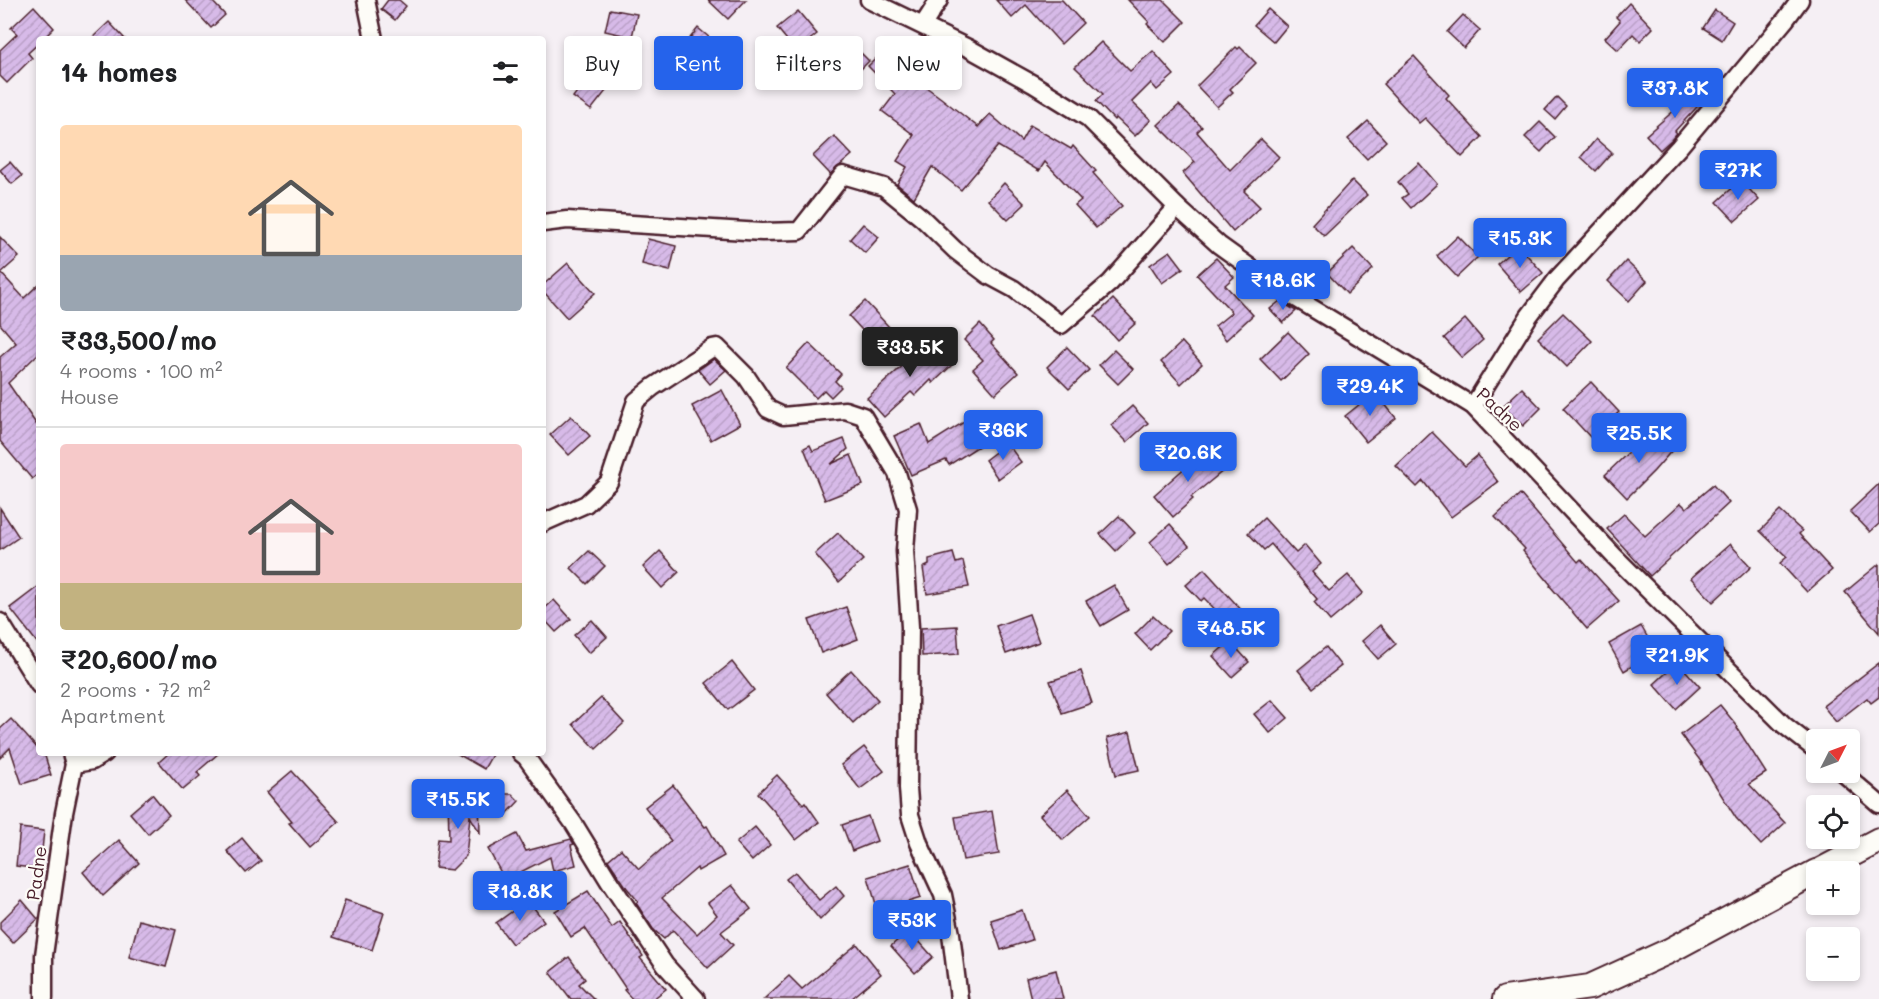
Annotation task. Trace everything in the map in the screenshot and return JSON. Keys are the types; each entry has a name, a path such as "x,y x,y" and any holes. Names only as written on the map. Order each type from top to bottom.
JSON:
{"main road":[{"path":"1838,861 1879,840"},
{"path":"1505,999 1590,987 1669,951 1806,878"}],"street":[{"path":"366,0 373,36"},
{"name":"Padne","path":"869,0 923,25 1033,84 1088,118 1177,207 1219,245 1276,286 1473,406 1615,557 1784,725 1806,742"},
{"path":"923,25 939,0"},
{"path":"1473,406 1529,316 1557,279 1679,147 1786,20 1800,0"},
{"path":"546,223 567,220 762,232 799,231 843,175 884,187 963,256 988,275 1014,289 1061,325 1110,283 1177,207"},
{"path":"546,522 586,504 609,482 636,401 712,348 717,347 746,376 768,409 783,416 845,410 863,416 897,472 908,508 905,551 910,627 908,788 910,815 919,843 943,895 951,934 959,999"},
{"path":"0,622 36,681"},
{"path":"72,758 92,761 100,756"},
{"path":"525,756 574,824 665,965 696,999"},
{"name":"Padne","path":"44,999 44,955 72,758"},
{"path":"1855,783 1879,804"}],"building":[{"path":"185,0 211,0 225,15 211,28"},
{"path":"388,0 399,0 406,6 395,20 381,9"},
{"path":"708,0 746,0 728,19"},
{"path":"996,0 1062,0 1083,23 1061,44 1026,5 1012,18"},
{"path":"1128,0 1163,0 1185,22 1165,42"},
{"path":"1629,3 1653,28 1640,41 1633,34 1618,50 1605,38 1620,21 1616,17"},
{"path":"34,6 54,28 46,36 36,36 36,46 28,53 32,58 7,83 0,76 0,50 17,34 11,28"},
{"path":"610,9 637,14 632,36 605,31"},
{"path":"1268,9 1287,26 1274,42 1254,25"},
{"path":"1715,10 1733,22 1722,40 1703,28"},
{"path":"798,11 817,34 815,36 784,36 777,28"},
{"path":"1463,15 1480,30 1464,48 1447,32"},
{"path":"109,22 122,36 94,36"},
{"path":"698,28 708,36 692,36"},
{"path":"1101,42 1130,71 1153,51 1174,75 1157,90 1151,83 1132,102 1151,120 1135,136 1116,118 1114,120 1096,101 1103,94 1075,67"},
{"path":"1236,47 1238,49 1240,47 1256,63 1230,89 1233,92 1217,107 1197,86"},
{"path":"863,55 869,61 863,67"},
{"path":"1414,56 1449,95 1446,98 1482,137 1462,157 1425,118 1419,123 1383,84"},
{"path":"875,59 875,73 868,66"},
{"path":"1646,72 1659,85 1648,96 1635,83"},
{"path":"1695,87 1706,97 1660,150 1646,135 1677,108"},
{"path":"578,90 606,91 591,110 573,97"},
{"path":"891,90 930,90 978,127 990,114 1021,141 1030,125 1071,149 1073,146 1096,171 1093,173 1122,206 1096,228 1075,205 1081,200 1045,162 1039,171 998,146 961,190 932,167 914,198 897,184 907,167 897,161 914,135 882,111 895,94"},
{"path":"1557,97 1566,106 1555,119 1545,110"},
{"path":"1179,105 1202,127 1197,132 1230,170 1261,139 1279,157 1244,191 1260,207 1233,232 1183,173 1195,162 1158,125"},
{"path":"1368,121 1386,141 1367,159 1348,139"},
{"path":"1540,122 1555,137 1541,152 1525,137"},
{"path":"834,136 852,155 830,174 813,156"},
{"path":"1596,139 1612,153 1596,171 1581,157"},
{"path":"10,162 22,176 12,184 0,170"},
{"path":"1419,163 1437,184 1411,208 1402,198 1408,194 1398,182"},
{"path":"1352,180 1367,195 1324,236 1312,224"},
{"path":"1741,180 1759,200 1735,221 1717,202"},
{"path":"1004,183 1025,204 1008,220 988,200"},
{"path":"863,224 879,237 865,253 850,239"},
{"path":"1458,236 1478,257 1457,277 1437,256"},
{"path":"0,237 19,257 1,273 24,298 36,287 36,356 8,383 36,424 36,476 32,479 0,441 0,357 16,343 0,324"},
{"path":"648,239 676,246 670,271 642,264"},
{"path":"1518,245 1543,273 1521,292 1497,264"},
{"path":"1353,248 1373,269 1347,294 1327,273"},
{"path":"1170,251 1183,268 1162,283 1150,265"},
{"path":"1216,258 1234,277 1225,285 1253,315 1226,340 1215,326 1231,313 1230,310 1197,275"},
{"path":"1626,261 1647,281 1629,301 1608,281"},
{"path":"568,263 595,293 567,318 546,294 546,282"},
{"path":"1113,299 1136,323 1117,340 1095,316"},
{"path":"865,301 889,327 873,342 849,316"},
{"path":"1280,301 1296,311 1283,323 1270,309"},
{"path":"1563,313 1592,341 1567,367 1538,338"},
{"path":"1465,319 1483,340 1462,358 1444,338"},
{"path":"980,324 994,340 991,343 1018,373 995,394 973,369 983,360 964,340"},
{"path":"1288,332 1309,354 1281,381 1260,359"},
{"path":"927,340 952,365 933,383 931,380 915,396 911,392 884,417 867,398 910,359 909,357"},
{"path":"1182,342 1202,364 1181,384 1161,362"},
{"path":"809,343 841,374 835,381 841,387 831,397 824,390 816,398 786,368"},
{"path":"1067,347 1089,370 1069,389 1047,367"},
{"path":"1114,350 1133,369 1118,384 1099,365"},
{"path":"714,359 726,370 710,384 698,370"},
{"path":"1591,382 1619,412 1591,438 1563,408"},
{"path":"1522,388 1541,408 1523,426 1503,406"},
{"path":"722,390 740,424 711,440 692,406"},
{"path":"1375,392 1396,418 1366,442 1345,416"},
{"path":"1132,406 1148,423 1127,442 1111,425"},
{"path":"571,416 590,436 569,455 550,435"},
{"path":"967,420 982,444 949,465 946,460 911,475 894,436 921,424 929,444"},
{"path":"1653,430 1674,448 1627,498 1605,475 1632,449 1634,451"},
{"path":"1432,432 1465,466 1478,455 1498,482 1451,517 1423,481 1417,487 1396,466"},
{"path":"844,439 848,449 831,464 851,455 863,485 825,500 804,448 810,445 813,451"},
{"path":"1007,443 1021,462 998,479 985,460"},
{"path":"1205,450 1223,471 1191,497 1193,499 1173,517 1154,495"},
{"path":"1879,484 1879,524 1870,532 1850,511"},
{"path":"1713,485 1729,503 1650,576 1607,529 1624,514 1645,536 1681,503 1686,508"},
{"path":"1520,494 1578,562 1581,559 1619,601 1587,629 1550,586 1523,551 1525,549 1495,517"},
{"path":"0,508 19,537 0,550"},
{"path":"1780,511 1802,531 1799,534 1832,570 1807,592 1780,563 1787,557 1760,531"},
{"path":"1119,516 1135,533 1116,551 1100,534"},
{"path":"1264,518 1296,553 1305,545 1321,564 1312,572 1329,591 1348,575 1363,593 1330,621 1314,602 1317,599 1271,544 1264,550 1248,533"},
{"path":"1170,524 1189,546 1169,564 1150,542"},
{"path":"838,533 863,560 839,582 815,554"},
{"path":"1730,544 1751,567 1713,602 1691,578"},
{"path":"589,551 605,566 587,584 571,568"},
{"path":"660,551 679,572 662,588 643,567"},
{"path":"953,553 956,563 963,561 969,587 927,594 923,568 929,565 929,559"},
{"path":"1879,564 1879,633 1845,592"},
{"path":"1204,569 1246,615 1233,628 1204,598 1201,601 1186,585"},
{"path":"1114,585 1128,610 1101,626 1086,601"},
{"path":"36,588 36,641 10,608"},
{"path":"554,600 571,619 556,632 546,621 546,607"},
{"path":"846,607 858,639 821,653 809,620"},
{"path":"1029,614 1039,642 1006,654 996,626"},
{"path":"1153,616 1169,631 1150,650 1135,634"},
{"path":"592,620 607,637 589,653 574,635"},
{"path":"1380,625 1396,644 1378,659 1362,641"},
{"path":"957,626 959,654 922,656 921,628"},
{"path":"1641,626 1656,652 1624,671 1609,644"},
{"path":"1230,641 1249,662 1232,677 1213,656"},
{"path":"1326,647 1341,666 1313,688 1298,670"},
{"path":"732,662 754,690 728,710 706,683"},
{"path":"1678,662 1700,687 1676,709 1654,684"},
{"path":"1879,663 1879,697 1871,703 1867,698 1836,722 1823,706"},
{"path":"851,670 878,700 853,723 826,693"},
{"path":"1081,671 1092,703 1062,713 1050,681"},
{"path":"601,698 624,723 596,749 573,724"},
{"path":"1272,700 1288,718 1270,733 1254,714"},
{"path":"1720,705 1738,727 1766,773 1749,784 1785,823 1761,845 1736,818 1702,763 1681,735"},
{"path":"11,719 36,747 36,756 45,756 51,775 22,784 10,748 0,758 0,729"},
{"path":"1130,732 1139,770 1116,775 1107,738"},
{"path":"864,747 884,771 860,789 841,765"},
{"path":"166,756 216,756 197,772 200,776 183,790 159,762"},
{"path":"461,756 491,756 484,769"},
{"path":"292,771 339,822 310,847 267,792"},
{"path":"777,775 803,804 805,802 819,822 796,840 758,793"},
{"path":"673,785 705,827 707,826 724,856 698,871 697,868 662,898 697,934 717,915 708,903 732,885 751,909 721,932 733,945 708,968 673,930 664,939 653,929 636,903 638,901 608,860 621,849 639,869 671,841 645,807"},
{"path":"1067,790 1090,816 1063,840 1040,815"},
{"path":"152,794 169,815 148,834 130,813"},
{"path":"448,794 479,794 480,833 470,816 466,856 452,870 435,868 438,839 449,840"},
{"path":"485,794 512,794 519,801 506,815"},
{"path":"992,811 999,854 963,860 955,817"},
{"path":"868,816 877,841 852,851 842,825"},
{"path":"755,827 770,845 752,861 736,843"},
{"path":"20,828 44,831 40,869 16,866"},
{"path":"517,834 526,851 571,839 574,844 571,845 576,865 553,871 550,857 505,880 488,849"},
{"path":"242,838 261,861 246,873 227,851"},
{"path":"119,840 139,863 103,896 83,872"},
{"path":"910,864 921,898 878,911 868,877"},
{"path":"795,872 819,900 836,886 844,896 820,920 786,879"},
{"path":"588,891 612,928 620,922 643,956 640,958 666,989 653,999 632,999 585,928 571,937 555,911"},
{"path":"22,900 38,919 13,943 0,929 0,922"},
{"path":"345,900 384,913 372,950 333,937"},
{"path":"528,900 544,921 512,944 496,923"},
{"path":"1022,910 1032,940 1001,950 991,920"},
{"path":"139,920 176,930 166,967 129,957"},
{"path":"909,930 933,957 915,973 891,946"},
{"path":"857,944 881,974 851,999 764,999 789,976 802,989"},
{"path":"569,957 585,979 579,984 594,999 571,999 550,972"},
{"path":"1056,970 1063,999 1031,999 1026,978"}]}
